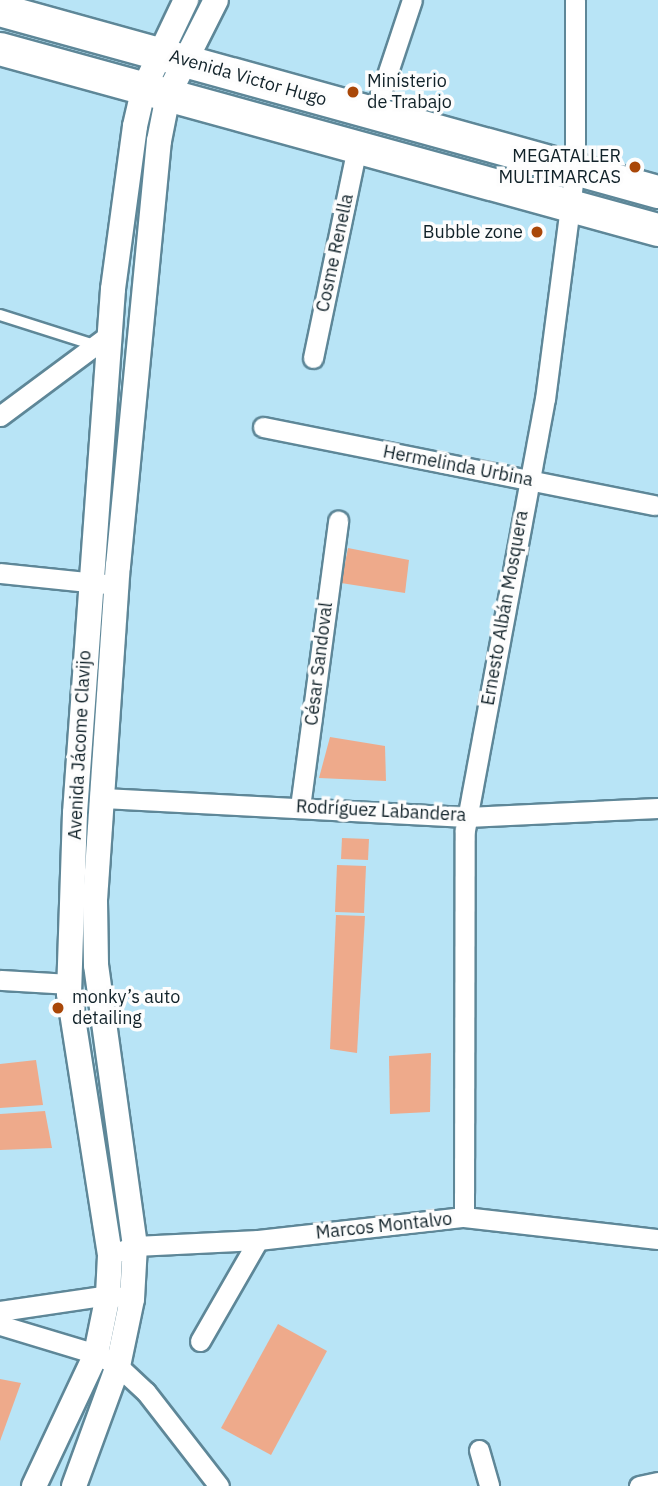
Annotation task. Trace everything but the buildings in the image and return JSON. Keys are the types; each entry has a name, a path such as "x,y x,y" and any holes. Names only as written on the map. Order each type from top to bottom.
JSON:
{"main road":[{"name":"Avenida Victor Hugo","path":"0,10 658,192"},
{"name":"Avenida Victor Hugo","path":"0,49 658,230"}],"street":[{"name":"Avenida Jácome Clavijo","path":"173,57 186,0"},
{"name":"Avenida Jácome Clavijo","path":"74,1486 118,1366 120,1297 110,1255 69,984 75,813 90,581 101,340 135,126 173,57 216,0"},
{"path":"374,114 412,0"},
{"name":"Ernesto Albán Mosquera","path":"464,1217 464,859 467,817 527,479 545,399 575,168 575,0"},
{"name":"Avenida Jácome Clavijo","path":"34,1486 96,1354 120,1297 135,1247 96,965 95,900 117,585 159,141 156,91"},
{"name":"Cosme Renella","path":"313,358 356,147"},
{"path":"0,416 101,340"},
{"name":"Hermelinda Urbina","path":"262,428 654,505"},
{"name":"César Sandoval","path":"300,807 338,521"},
{"path":"0,573 117,585"},
{"name":"Rodríguez Labandera","path":"103,798 467,817 658,808"},
{"path":"0,980 69,984"},
{"name":"Marcos Montalvo","path":"110,1255 135,1247 258,1240 464,1217 658,1239"},
{"path":"200,1341 258,1240"},
{"path":"0,1311 120,1297"},
{"path":"0,1325 96,1354 118,1366 146,1392 219,1486"},
{"path":"479,1450 489,1486"},
{"path":"639,1486 658,1482"}],"lane":[{"path":"0,315 101,340"}],"place":[{"name":"Ministerio de Trabajo","path":"353,92"},
{"name":"MEGATALLER MULTIMARCAS","path":"635,167"},
{"name":"Bubble zone","path":"537,232"},
{"name":"monky’s auto detailing","path":"58,1008"}]}
